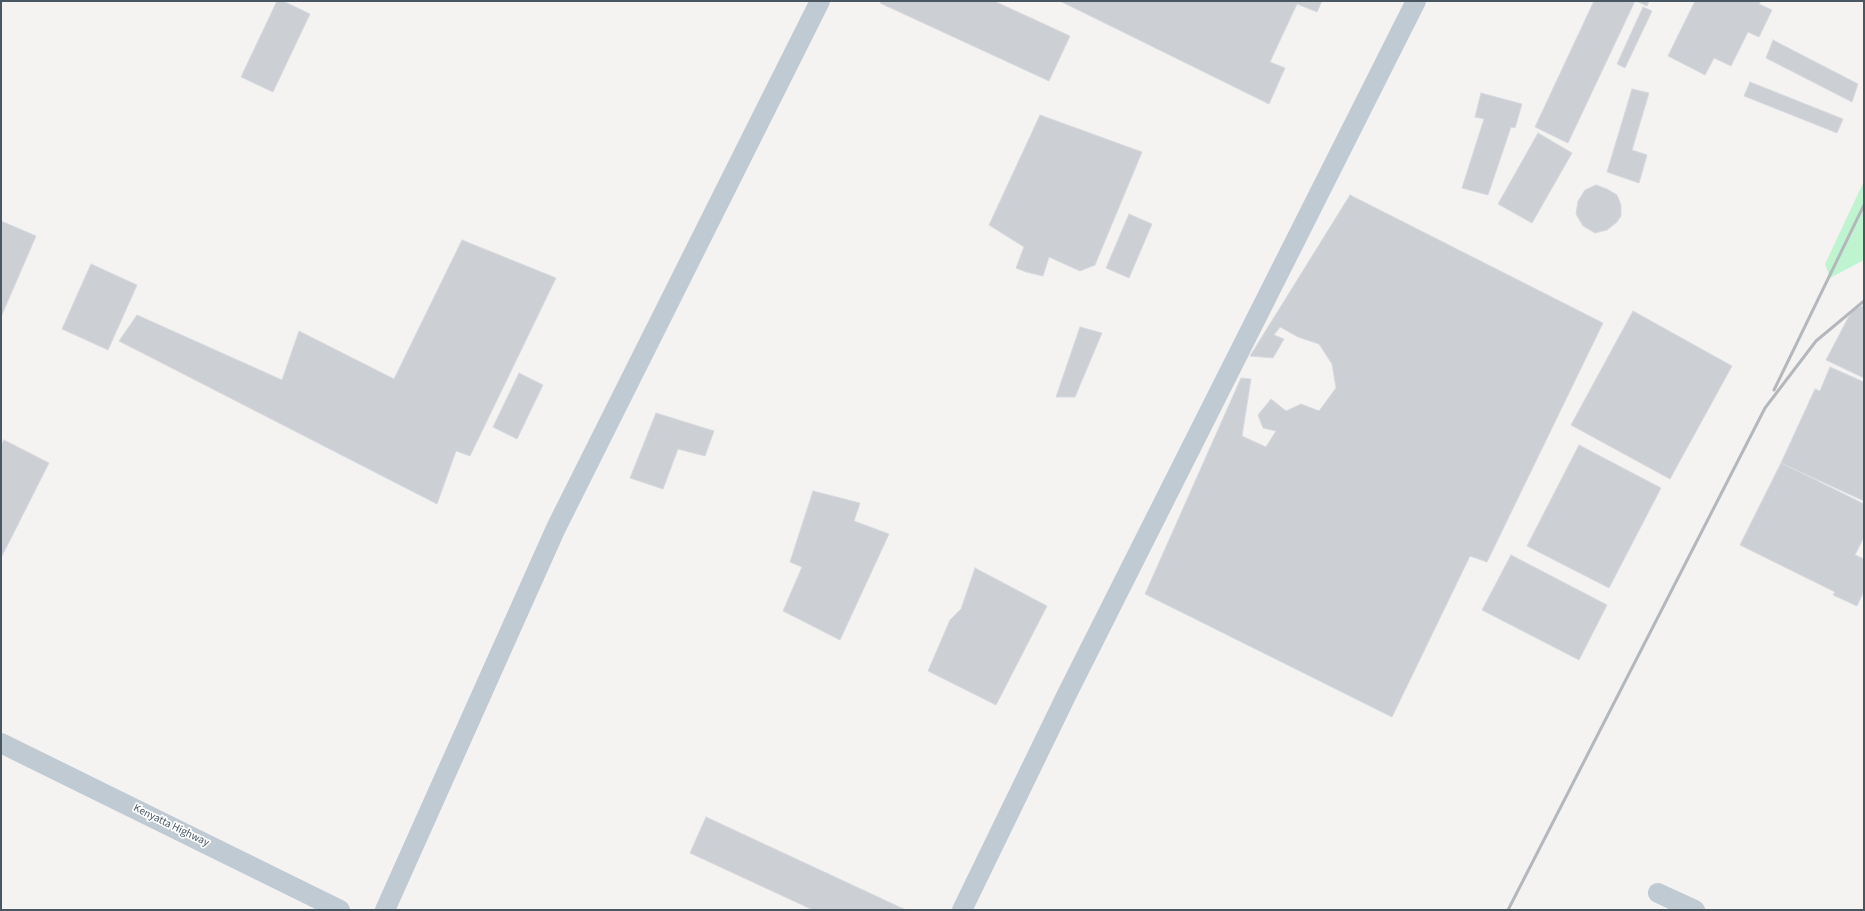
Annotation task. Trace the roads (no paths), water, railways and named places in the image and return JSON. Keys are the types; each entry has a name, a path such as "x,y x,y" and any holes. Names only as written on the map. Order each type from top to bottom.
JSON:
{"street":[{"path":"384,910 556,528 820,1"},
{"path":"962,910 1066,694 1416,1"},
{"name":"Kenyatta Highway","path":"1,743 340,910"},
{"path":"1658,893 1695,910"}],"railway":[{"path":"1774,390 1864,205"},
{"path":"1508,910 1765,408 1816,341 1864,301"}]}
